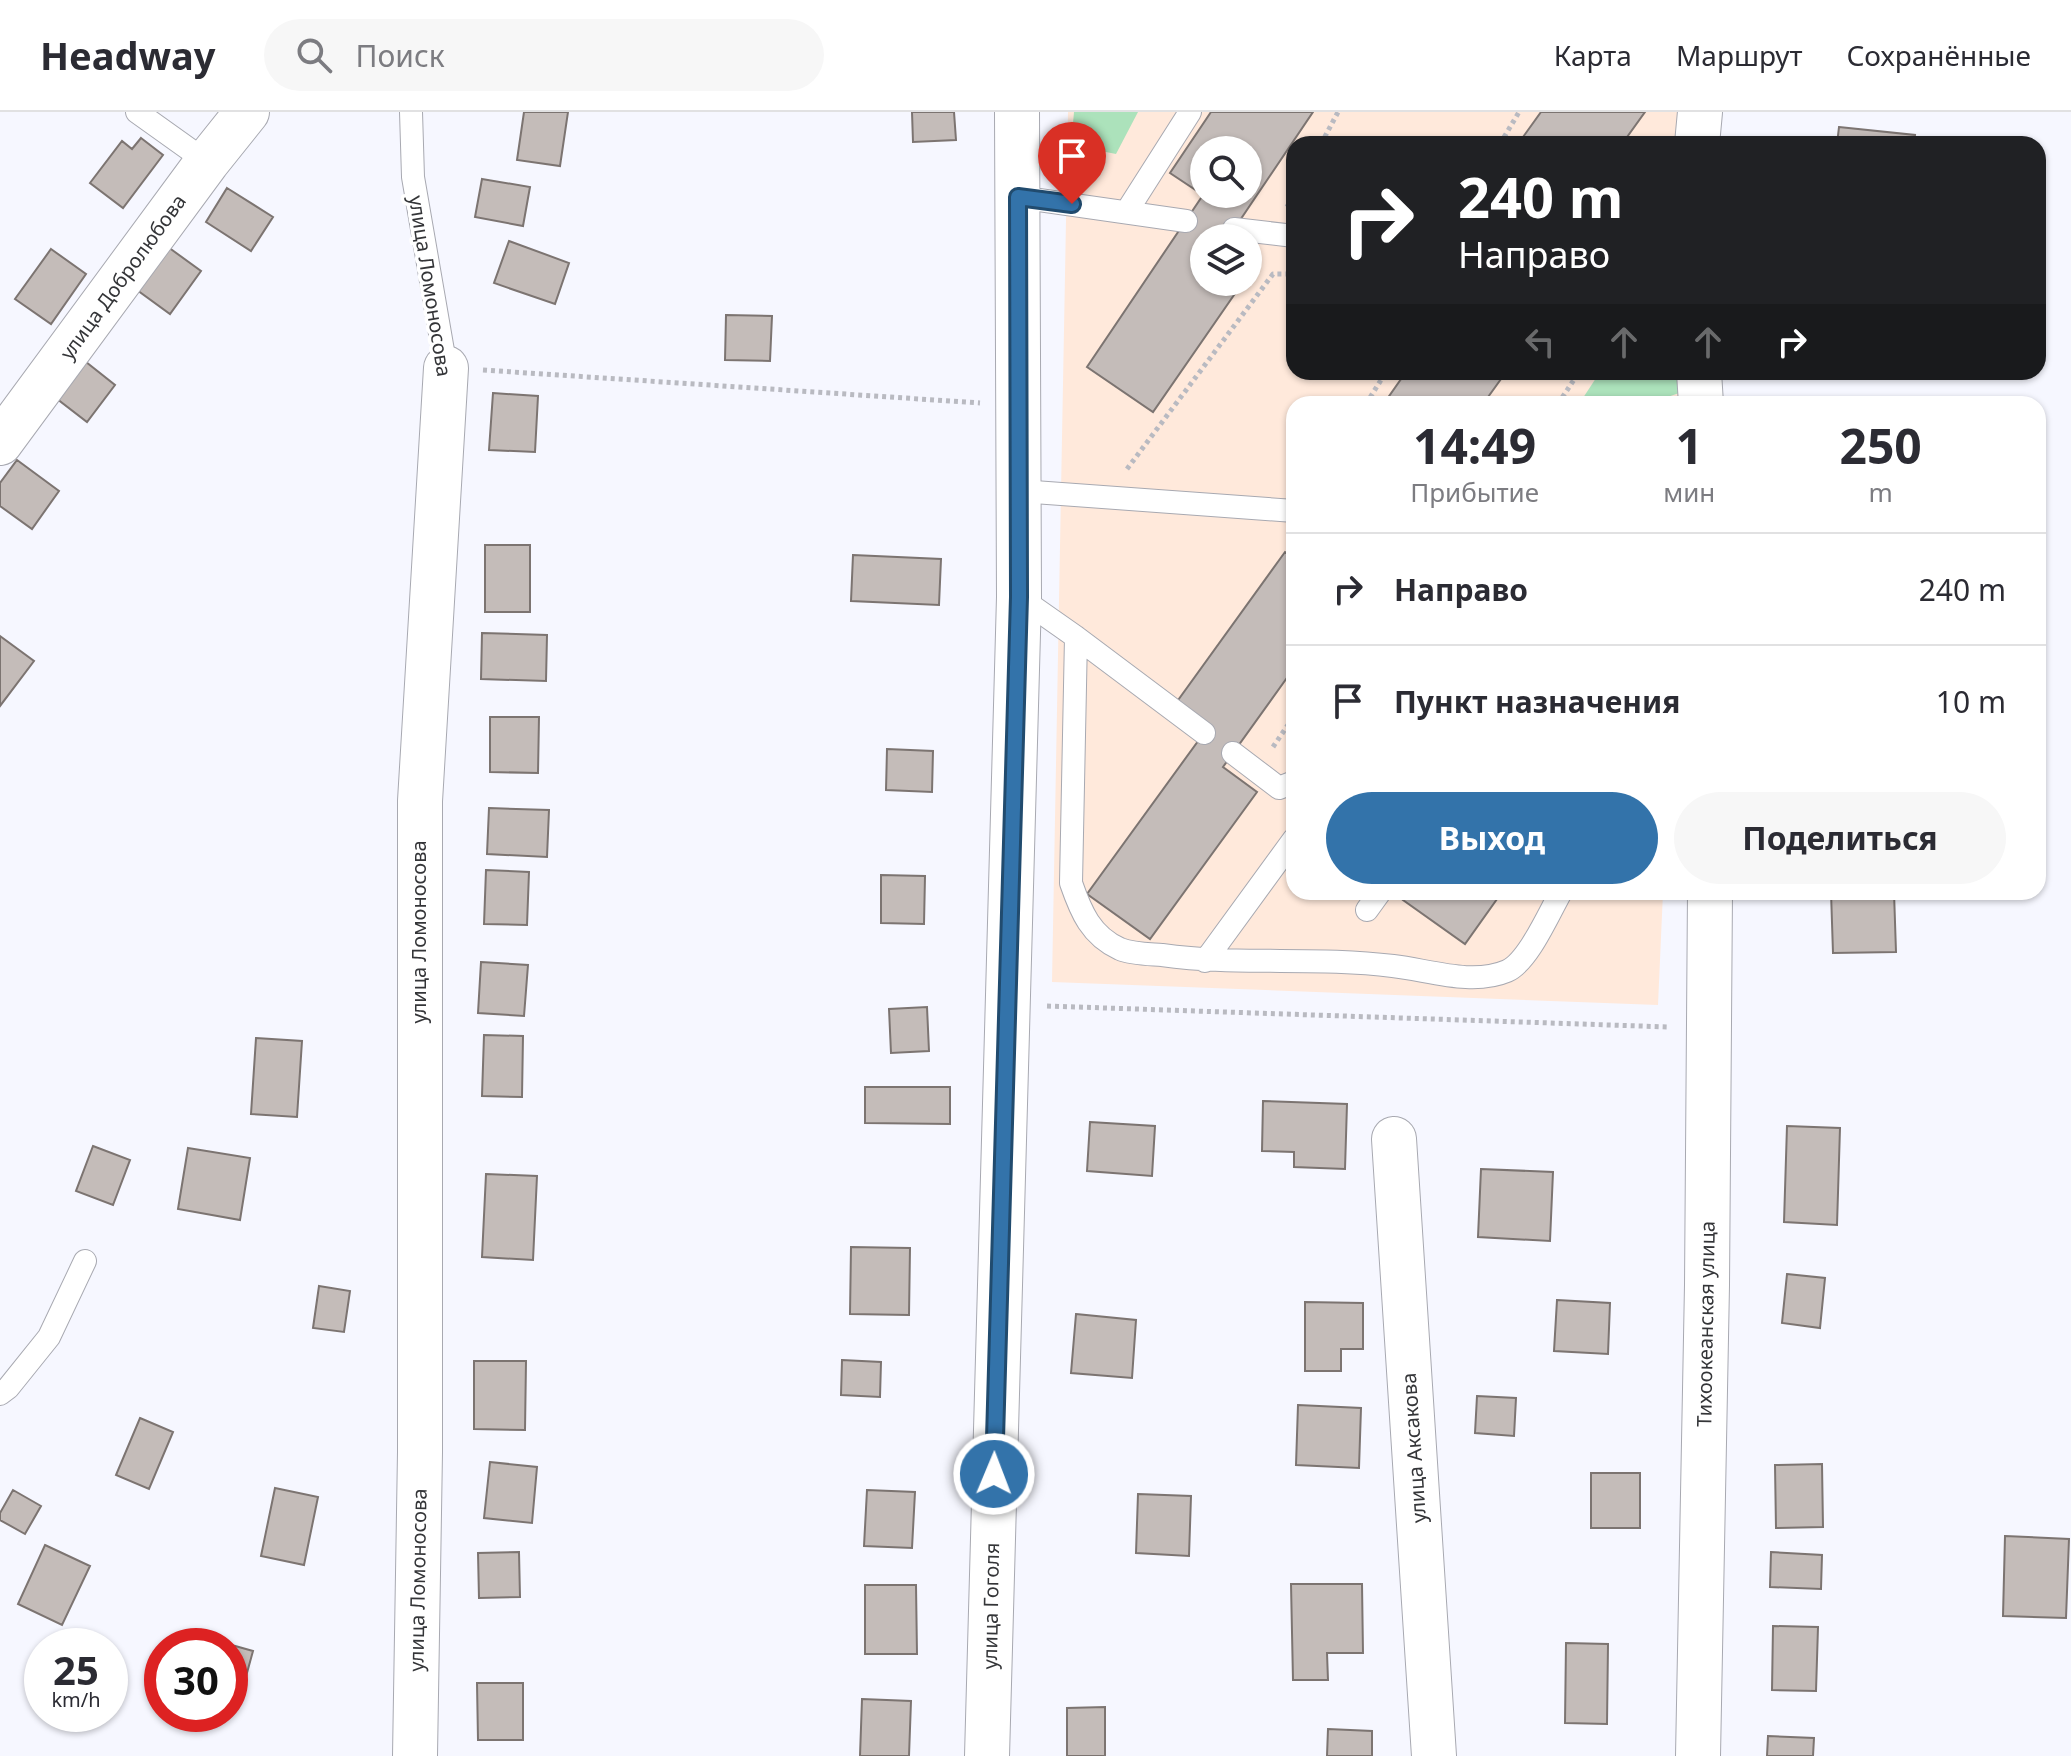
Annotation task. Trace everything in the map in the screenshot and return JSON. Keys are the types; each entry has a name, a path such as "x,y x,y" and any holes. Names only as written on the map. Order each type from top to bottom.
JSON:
{"street":[{"name":"улица Добролюбова","path":"0,443 247,112"},
{"name":"улица Гоголя","path":"987,1756 1019,597 1017,112"},
{"path":"1698,136 1700,112"},
{"name":"улица Ломоносова","path":"415,1756 420,1452 420,801 446,368"},
{"name":"Тихоокеанская улица","path":"1698,1756 1710,900"},
{"name":"улица Аксакова","path":"1394,1139 1434,1756"}],"lane":[{"path":"137,112 207,162"},
{"name":"улица Ломоносова","path":"411,112 413,177 446,368"},
{"path":"1127,211 1190,112"},
{"path":"1018,197 1186,221"},
{"path":"1262,232 1286,235"},
{"path":"1020,491 1286,510"},
{"path":"1019,597 1204,733"},
{"path":"1076,637 1071,883 1085,919 1097,936 1122,950 1205,961 1360,963 1472,978 1492,977 1512,969 1525,954 1556,900"},
{"path":"1233,753 1286,788"},
{"path":"1205,961 1286,850"},
{"path":"0,1394 49,1337 85,1261"}],"path":[{"path":"1325,136 1338,112"},
{"path":"1505,136 1519,112"},
{"path":"1107,495 1273,274 1286,274"},
{"path":"446,368 1020,406"},
{"path":"1257,771 1286,728"},
{"path":"1006,1004 1710,1028"}],"shaded area":[{"path":"1068,112 1703,112 1702,136 1286,136 1286,380 1690,380 1688,396 1286,396 1286,900 1663,900 1658,1005 1052,982"}],"green space":[{"path":"1074,112 1138,112 1116,154 1071,145"},
{"path":"1595,380 1682,380 1685,391 1670,396 1584,396"}],"building":[{"path":"524,112 568,112 560,166 517,160"},
{"path":"912,112 954,112 956,140 913,142"},
{"path":"1211,112 1313,112 1297,136 1286,136 1286,152 1262,188 1262,136 1195,136"},
{"path":"1541,112 1645,112 1628,136 1524,136"},
{"path":"1839,127 1915,135 1915,136 1838,136"},
{"path":"141,138 163,155 123,208 90,183 122,141 132,149"},
{"path":"1190,143 1190,186 1170,173"},
{"path":"482,179 530,187 523,226 475,217"},
{"path":"227,188 273,217 251,251 206,222"},
{"path":"1194,208 1248,208 1237,224 1190,224 1190,296 1233,296 1153,412 1087,367"},
{"path":"509,241 569,263 555,304 494,283"},
{"path":"168,247 201,271 170,314 137,290"},
{"path":"51,249 86,274 51,324 15,299"},
{"path":"726,315 772,316 770,361 725,360"},
{"path":"81,358 115,385 87,422 52,395"},
{"path":"1400,380 1500,380 1489,396 1389,396"},
{"path":"493,393 538,396 535,452 489,450"},
{"path":"17,460 59,491 32,529 0,506 0,483"},
{"path":"485,545 530,545 530,612 485,612"},
{"path":"1286,553 1286,679 1223,767 1257,792 1150,939 1087,894 1209,726 1176,703"},
{"path":"853,555 941,559 939,605 851,601"},
{"path":"482,633 547,635 546,681 481,679"},
{"path":"0,636 34,661 0,706"},
{"path":"490,717 539,717 538,773 490,772"},
{"path":"887,749 933,751 932,792 886,790"},
{"path":"489,808 549,810 547,857 487,854"},
{"path":"486,870 529,872 527,925 484,924"},
{"path":"881,875 925,876 924,924 881,923"},
{"path":"1403,900 1496,900 1465,944"},
{"path":"1831,900 1894,900 1896,952 1833,953"},
{"path":"481,962 528,965 524,1016 478,1013"},
{"path":"927,1007 929,1051 891,1053 889,1009"},
{"path":"484,1035 523,1036 522,1097 482,1096"},
{"path":"256,1038 302,1041 297,1117 251,1114"},
{"path":"865,1087 950,1087 950,1124 865,1123"},
{"path":"1263,1101 1347,1104 1345,1169 1294,1167 1294,1152 1262,1151"},
{"path":"1090,1122 1155,1126 1152,1176 1087,1171"},
{"path":"1787,1126 1840,1128 1837,1225 1784,1222"},
{"path":"93,1146 130,1160 113,1205 76,1191"},
{"path":"188,1148 250,1158 240,1220 178,1209"},
{"path":"1481,1169 1553,1172 1550,1241 1478,1237"},
{"path":"486,1174 537,1176 533,1260 482,1257"},
{"path":"851,1247 910,1248 909,1315 850,1314"},
{"path":"1787,1274 1825,1278 1820,1328 1782,1323"},
{"path":"319,1286 350,1291 344,1332 313,1328"},
{"path":"1557,1300 1610,1303 1608,1354 1554,1351"},
{"path":"1305,1302 1363,1303 1363,1349 1341,1349 1341,1371 1305,1371"},
{"path":"1076,1314 1136,1320 1132,1378 1071,1373"},
{"path":"842,1360 881,1362 880,1397 841,1395"},
{"path":"474,1361 526,1361 525,1430 474,1429"},
{"path":"1477,1396 1516,1398 1514,1436 1475,1433"},
{"path":"1298,1405 1361,1408 1359,1468 1296,1465"},
{"path":"140,1418 173,1432 149,1489 116,1475"},
{"path":"490,1462 537,1467 532,1523 484,1518"},
{"path":"1822,1464 1823,1527 1776,1528 1775,1465"},
{"path":"1591,1473 1640,1473 1640,1528 1591,1528"},
{"path":"275,1488 318,1497 304,1565 261,1556"},
{"path":"13,1490 41,1506 25,1534 0,1520 0,1513"},
{"path":"867,1490 915,1492 912,1548 864,1546"},
{"path":"1138,1494 1191,1496 1189,1556 1136,1553"},
{"path":"2005,1536 2069,1539 2066,1618 2003,1616"},
{"path":"45,1545 90,1566 62,1625 18,1604"},
{"path":"519,1552 520,1597 479,1598 478,1553"},
{"path":"1771,1552 1822,1555 1821,1589 1770,1587"},
{"path":"1291,1584 1362,1584 1363,1653 1327,1653 1328,1680 1293,1680"},
{"path":"865,1585 916,1585 917,1654 865,1654"},
{"path":"1773,1626 1818,1627 1816,1691 1772,1690"},
{"path":"1566,1643 1608,1644 1607,1724 1565,1723"},
{"path":"248,1650 253,1651 248,1669"},
{"path":"477,1683 523,1683 523,1740 478,1740"},
{"path":"862,1699 911,1701 909,1756 860,1756"},
{"path":"1105,1707 1105,1756 1067,1756 1067,1708"},
{"path":"1328,1729 1372,1731 1372,1756 1327,1756"},
{"path":"1768,1736 1814,1738 1813,1756 1767,1756"}],"route":[{"path":"994,1474 1019,597 1018,197 1072,204"}]}
